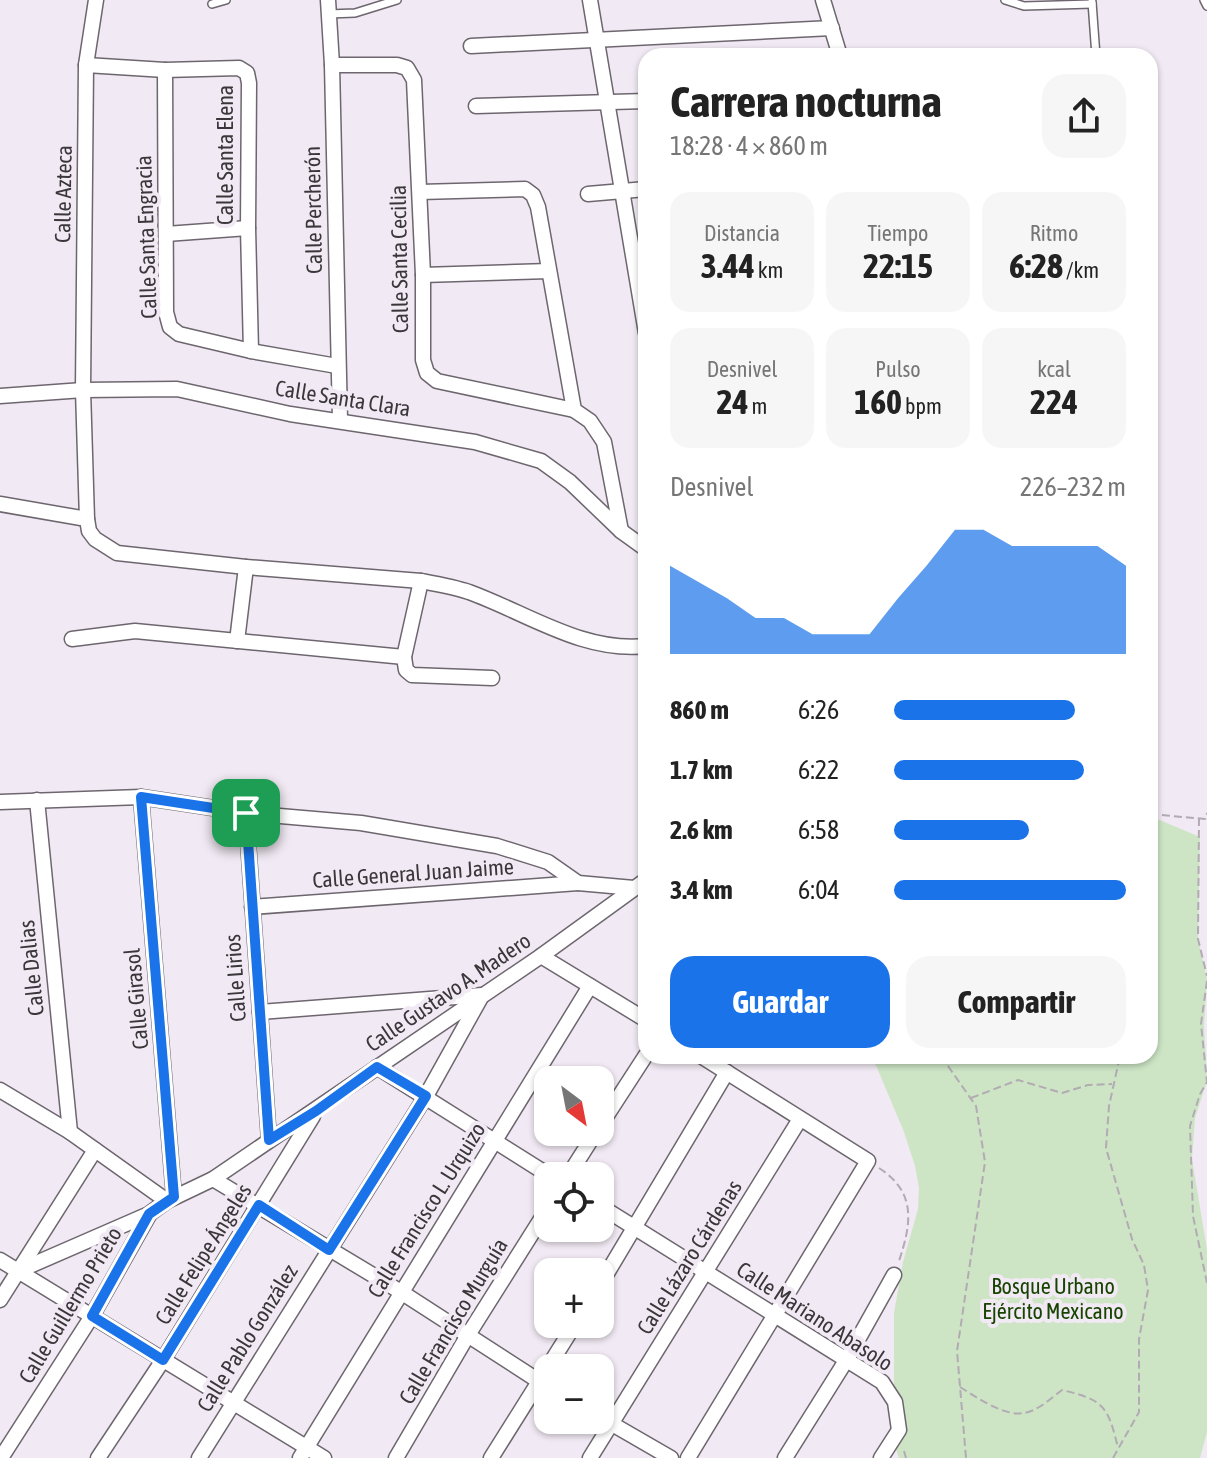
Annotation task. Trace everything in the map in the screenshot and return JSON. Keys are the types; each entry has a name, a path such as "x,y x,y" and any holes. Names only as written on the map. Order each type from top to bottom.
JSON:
{"street":[{"name":"Calle Azteca","path":"87,519 83,390 86,65 96,0"},
{"path":"590,0 623,191 638,256"},
{"path":"823,0 838,48"},
{"name":"Calle Percherón","path":"329,7 340,420"},
{"path":"471,46 832,28"},
{"name":"Calle Santa Elena","path":"86,65 165,70 239,68 247,73 251,351"},
{"name":"Calle Santa Cecilia","path":"332,65 397,65 411,73 416,89 423,360 431,378 574,410"},
{"name":"Calle Santa Engracia","path":"165,70 166,312 170,327 179,334 251,351 337,366"},
{"path":"476,106 638,101"},
{"path":"588,194 638,190"},
{"path":"420,192 530,191 538,207 574,410 590,421 604,442 621,531"},
{"path":"166,234 248,228"},
{"path":"423,275 549,271"},
{"name":"Calle Santa Clara","path":"0,396 83,390 177,389 290,414 475,442 541,461 570,482 638,543"},
{"path":"0,504 87,519 89,531 95,539 117,553 421,581 467,591 548,627 603,645 638,647"},
{"path":"237,641 246,567"},
{"path":"421,581 404,657 406,670 412,675 492,678"},
{"path":"72,639 135,631 404,657"},
{"path":"0,802 141,797 246,813 361,823 497,846 548,862 578,883"},
{"name":"Calle Girasol","path":"141,797 171,1199"},
{"name":"Calle Dalias","path":"37,800 70,1132"},
{"name":"Calle Lirios","path":"246,813 269,1140"},
{"name":"Calle General Juan Jaime","path":"252,907 578,883 638,884"},
{"name":"Calle Gustavo A. Madero","path":"18,1271 149,1214 171,1199 213,1179 541,956 638,885"},
{"path":"541,956 638,1015"},
{"name":"Calle Francisco L. Urquizo","path":"303,1453 590,986"},
{"path":"260,1012 482,995"},
{"name":"Calle Pablo González","path":"199,1458 426,1096 482,995"},
{"path":"614,1104 640,1064"},
{"path":"688,1458 868,1161 714,1064"},
{"path":"377,1067 534,1166"},
{"path":"614,1263 727,1072"},
{"path":"0,1090 171,1199"},
{"name":"Calle Felipe Ángeles","path":"98,1458 163,1360 316,1111"},
{"name":"Calle Lázaro Cárdenas","path":"614,1409 706,1272 800,1119"},
{"path":"0,1300 95,1150"},
{"path":"213,1179 401,1292 534,1379"},
{"name":"Calle Guillermo Prieto","path":"1,1458 92,1316 149,1214"},
{"name":"Calle Mariano Abasolo","path":"614,1215 847,1359 890,1391 899,1430 881,1458"},
{"name":"Calle Francisco Murguía","path":"396,1458 534,1230"},
{"path":"0,1260 233,1402 303,1453 324,1458"},
{"path":"785,1458 847,1359 894,1275"},
{"path":"491,1458 534,1398"},
{"path":"614,1426 671,1458"},
{"name":"Calle Lázaro Cárdenas","path":"590,1458 600,1434"}],"lane":[{"path":"212,4 226,0"},
{"path":"329,7 355,13 397,0"},
{"path":"1005,0 1024,6 1092,2 1095,48"},
{"path":"1204,0 1207,6"}],"path":[{"path":"1158,815 1205,819 1207,813"},
{"path":"1199,818 1198,939 1207,976"},
{"path":"1207,981 1201,1024 1207,1082 1190,1126 1193,1216 1207,1283"},
{"path":"947,1064 976,1106 985,1162 957,1351 966,1458"},
{"path":"1113,1458 1139,1412 1139,1339 1148,1290 1144,1265 1132,1239 1106,1148 1109,1106 1118,1064"},
{"path":"971,1098 1018,1080 1062,1093 1088,1085 1114,1084"},
{"path":"868,1161 891,1176 906,1197 908,1226 894,1275"},
{"path":"960,1387 991,1406 1023,1414 1062,1390 1089,1396 1110,1414 1119,1449"}],"green space":[{"name":"Bosque Urbano Ejército Mexicano","path":"1158,819 1200,837 1198,939 1207,979 1204,1026 1207,1081 1195,1118 1192,1159 1207,1250 1207,1432 1200,1458 899,1458 894,1443 894,1313 903,1262 918,1209 919,1188 904,1132 875,1064 1158,1064"}],"route":[{"path":"141,797 246,813 269,1140 377,1067 426,1096 329,1250 259,1205 163,1360 92,1316 149,1214 174,1197 141,797"}]}
